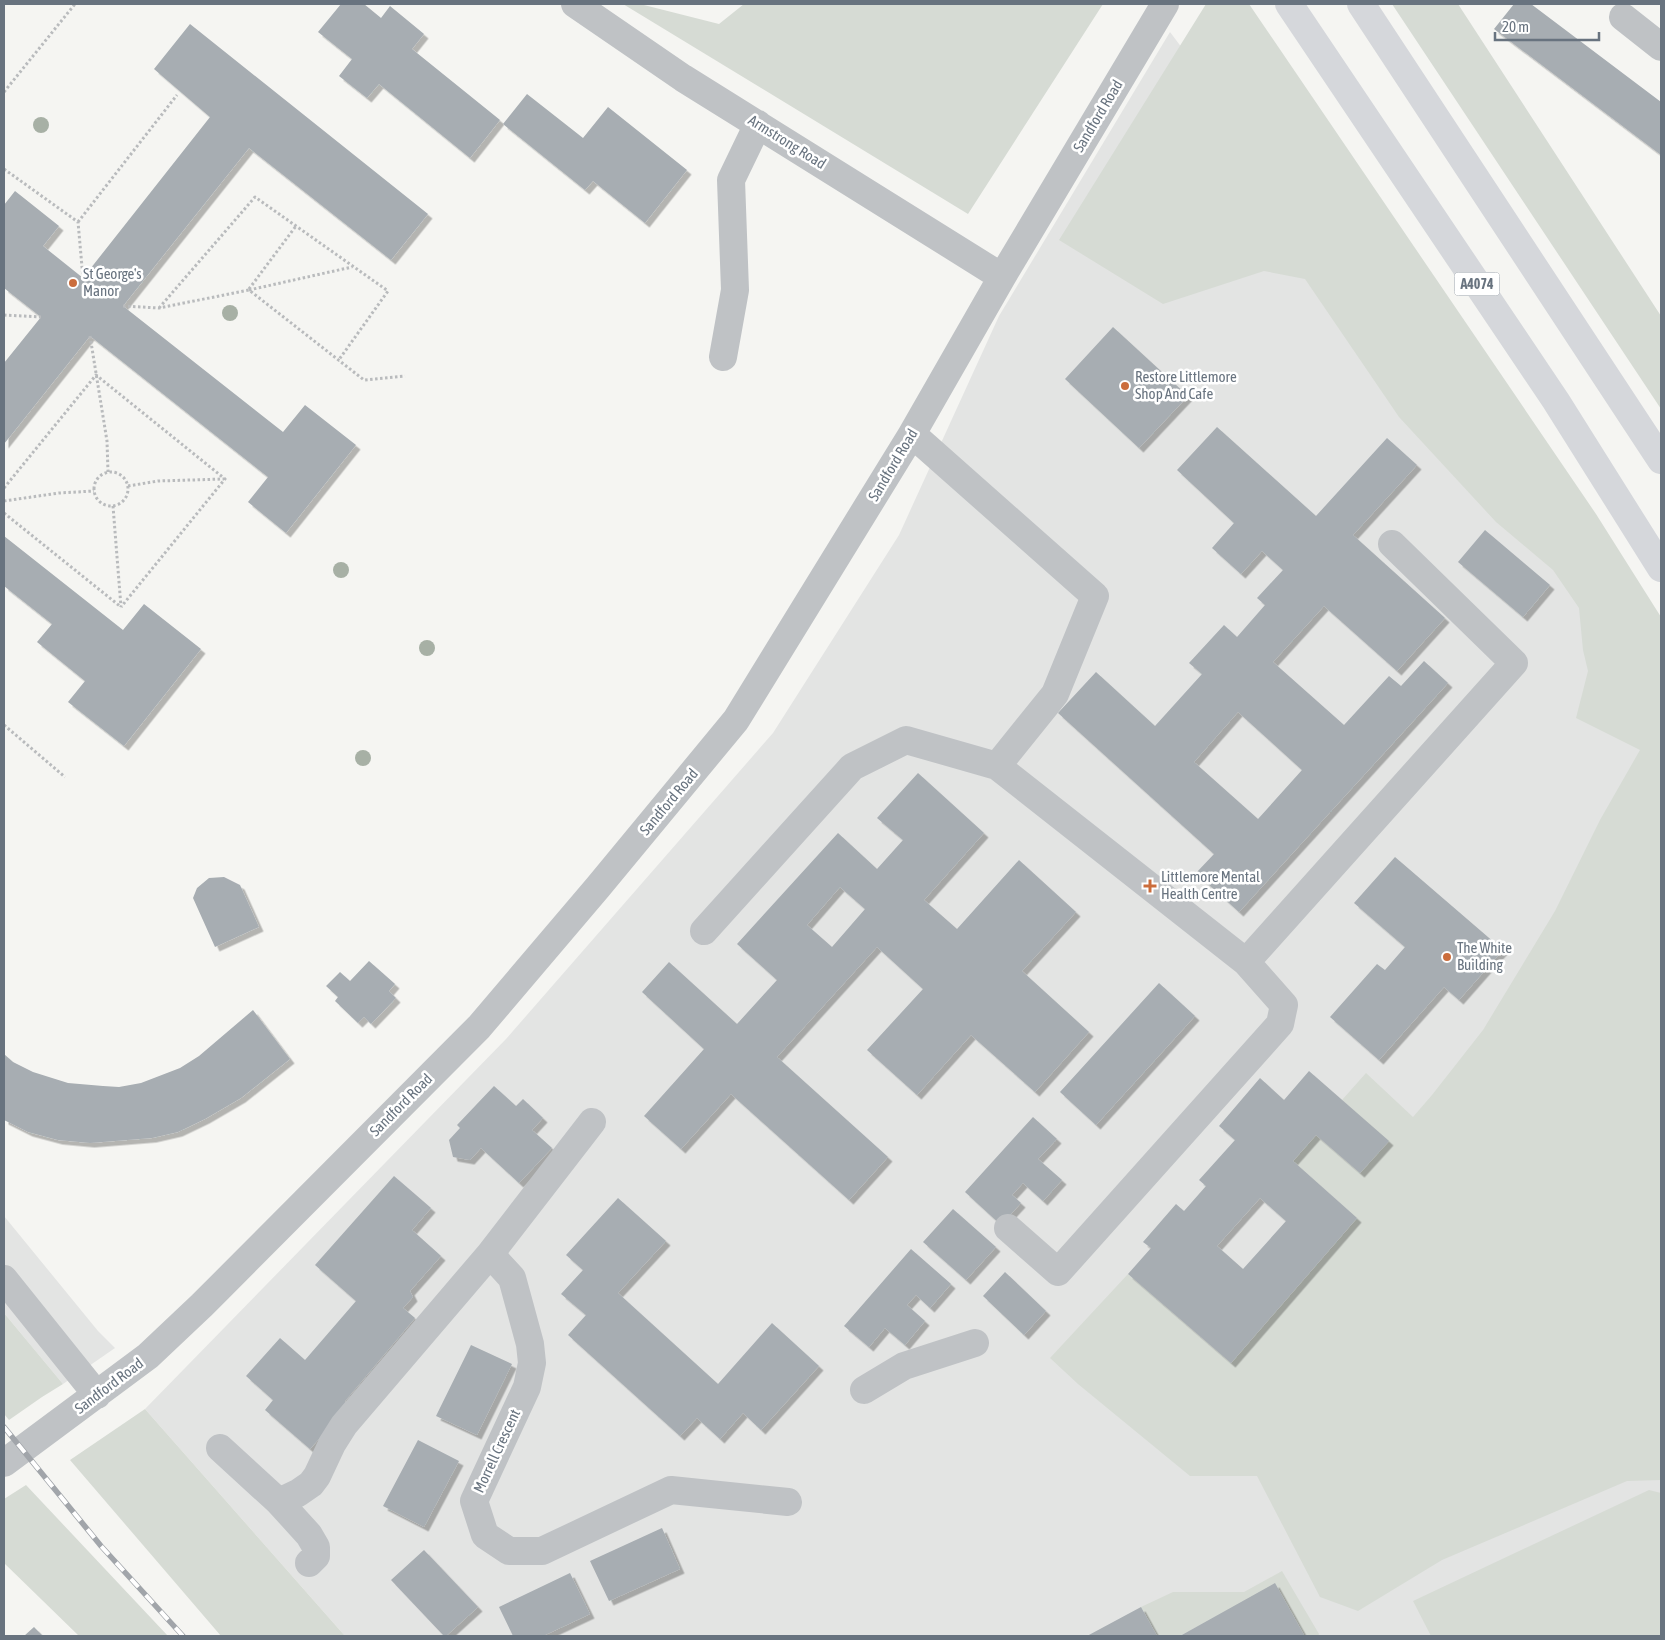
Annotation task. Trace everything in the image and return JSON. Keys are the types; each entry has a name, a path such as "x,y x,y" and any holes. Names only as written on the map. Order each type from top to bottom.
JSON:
{"main road":[{"name":"A4074","path":"1289,4 1556,401 1661,568"},
{"path":"1361,4 1661,460"}],"street":[{"name":"Armstrong Road","path":"574,4 683,78 1002,277"},
{"name":"Sandford Road","path":"4,1463 148,1356 202,1305 479,1027 736,720 912,434 1002,277 1165,4"},
{"path":"1623,17 1661,47"},
{"path":"723,357 735,290 731,180 758,124"},
{"path":"912,434 1095,596 1055,694 997,766"},
{"path":"1246,962 1514,663 1392,544"},
{"path":"704,931 852,767 906,740 997,766 1246,962 1284,1005 1280,1024 1274,1031 1058,1272 1008,1228"},
{"path":"279,1502 298,1493 317,1476 332,1444 344,1425 490,1254 592,1122"},
{"name":"Morrell Crescent","path":"490,1254 512,1278 530,1344 532,1363 527,1387 474,1501 485,1535 509,1551 542,1551 671,1490 788,1502"},
{"path":"4,1279 87,1402"},
{"path":"864,1390 904,1366 975,1343"},
{"path":"220,1448 279,1502 309,1535 316,1547 316,1556 309,1563"}],"path":[{"path":"4,92 75,4"},
{"path":"83,278 78,222 178,95"},
{"path":"4,169 78,222"},
{"path":"159,308 255,197 388,291 338,361"},
{"path":"249,290 296,226"},
{"path":"123,306 159,308 353,267"},
{"path":"249,290 364,380 405,376"},
{"path":"4,315 40,317"},
{"path":"90,336 106,441 108,472"},
{"path":"96,375 225,479"},
{"path":"4,488 96,375"},
{"path":"108,472 120,474 128,486 125,499 113,506 105,506 100,503 96,499 94,491 95,482 98,477 108,472"},
{"path":"128,486 158,481 225,479"},
{"path":"122,608 225,479"},
{"path":"4,502 59,493 94,491"},
{"path":"113,506 122,608"},
{"path":"4,513 122,608"},
{"path":"4,725 65,777"}],"shaded area":[{"path":"623,4 640,4 719,24 744,4 1103,4 968,214"},
{"path":"1206,4 1249,4 1596,514 1661,617 1661,1480 1627,1481 1442,1560 1358,1611 1320,1597 1257,1476 1190,1476 1078,1384 1050,1358 1128,1274 1231,1363 1357,1218 1293,1161 1316,1135 1360,1173 1388,1141 1342,1100 1366,1073 1413,1117 1432,1095 1483,1030 1555,911 1600,820 1640,750 1576,718 1588,671 1583,650 1579,608 1553,570 1496,522 1399,417 1305,279 1264,271 1163,304 1059,240"},
{"path":"1392,4 1458,4 1661,316 1661,409"},
{"name":"Littlemore Mental Health Centre","path":"1170,32 1538,521 1661,729 1661,1636 345,1636 145,1409 506,1039 773,733 899,535 999,316"},
{"path":"4,1216 98,1331 115,1348 63,1384 4,1313"},
{"path":"4,1313 63,1384 9,1420 4,1414"},
{"path":"145,1409 345,1636 221,1636 70,1460"},
{"path":"26,1485 168,1636 79,1636 4,1563 4,1499"},
{"path":"1649,1490 1661,1493 1661,1636 1431,1636 1413,1601"},
{"path":"1282,1571 1319,1634 1318,1636 1302,1636 1304,1635 1275,1584 1180,1636 1157,1636 1141,1607 1173,1592 1244,1592"}],"building":[{"path":"341,4 364,4 381,18 390,6 424,34 412,49 500,120 470,158 379,84 367,98 339,76 352,59 318,32"},
{"path":"1514,4 1531,4 1661,102 1661,155 1494,29"},
{"name":"St George's Manor","path":"190,24 428,214 391,260 249,148 123,306 283,432 305,405 356,445 286,533 248,502 268,477 90,336 4,444 4,363 41,317 4,288 4,205 15,191 59,226 43,246 83,278 210,117 154,69"},
{"path":"527,94 583,138 608,107 687,170 645,223 593,181 585,190 503,124"},
{"path":"1113,327 1188,396 1139,448 1065,379"},
{"path":"1217,427 1316,516 1387,438 1417,465 1353,535 1445,618 1397,671 1324,606 1273,662 1344,725 1389,676 1401,686 1424,661 1448,683 1239,912 1196,873 1214,854 1058,713 1096,672 1155,726 1202,674 1189,663 1224,625 1237,637 1265,605 1257,598 1283,570 1262,551 1241,574 1212,548 1234,523 1177,470","holes":["1238,712 1302,770 1258,819 1194,762"]},
{"path":"1485,530 1550,585 1523,617 1458,562"},
{"path":"4,536 123,630 144,604 201,649 124,746 68,702 85,681 37,642 52,624 4,586"},
{"path":"918,773 984,833 924,900 957,929 1019,860 1076,912 1022,971 1089,1032 1035,1092 971,1035 917,1095 867,1050 923,989 877,947 777,1057 888,1157 849,1200 731,1094 681,1149 644,1116 704,1049 642,992 669,962 737,1024 777,980 737,944 838,833 877,869 903,840 877,818","holes":["840,887 865,909 832,947 807,925"]},
{"name":"The White Building","path":"1395,857 1503,950 1459,1000 1444,987 1379,1060 1330,1017 1377,964 1385,970 1405,947 1354,903"},
{"path":"224,877 240,885 259,927 215,947 193,898 197,888 209,878"},
{"path":"369,961 395,984 389,991 396,998 371,1024 364,1017 358,1023 335,1001 338,997 326,986 340,972 350,981"},
{"path":"1159,983 1195,1016 1096,1125 1060,1092"},
{"path":"253,1010 290,1059 241,1098 178,1132 152,1138 90,1143 58,1140 28,1132 4,1120 4,1054 13,1062 33,1072 68,1083 119,1087 141,1083 180,1068 199,1056"},
{"path":"1309,1071 1389,1141 1360,1173 1316,1135 1293,1161 1357,1218 1231,1363 1128,1274 1151,1248 1143,1242 1176,1204 1184,1211 1206,1186 1199,1180 1235,1140 1219,1126 1260,1078 1284,1100","holes":["1260,1198 1286,1221 1243,1269 1217,1246"]},
{"path":"494,1086 516,1106 523,1099 543,1118 532,1130 552,1148 519,1183 481,1148 470,1160 453,1157 449,1140 460,1128 457,1125"},
{"path":"1033,1117 1057,1139 1038,1159 1062,1180 1043,1201 1023,1183 1012,1195 1021,1203 1001,1225 965,1192"},
{"path":"394,1176 431,1208 412,1230 441,1256 410,1291 413,1297 403,1308 415,1318 345,1401 347,1407 310,1449 265,1410 273,1400 246,1376 280,1338 305,1360 356,1301 315,1265"},
{"path":"618,1198 666,1241 618,1293 718,1384 772,1323 819,1366 761,1430 743,1413 720,1439 697,1418 680,1436 568,1335 586,1315 561,1294 583,1270 566,1255"},
{"path":"953,1209 996,1247 966,1280 923,1242"},
{"path":"911,1249 951,1284 930,1308 916,1295 907,1305 925,1321 905,1345 885,1328 869,1347 844,1326"},
{"path":"1005,1272 1046,1311 1024,1335 983,1296"},
{"path":"471,1345 512,1364 477,1435 436,1416"},
{"path":"418,1440 459,1461 424,1527 383,1506"},
{"path":"662,1528 680,1569 609,1601 590,1561"},
{"path":"424,1550 478,1607 446,1636 391,1580"},
{"path":"570,1573 590,1614 543,1636 513,1636 499,1607"},
{"path":"1275,1583 1304,1635 1180,1636"},
{"path":"1141,1607 1157,1636 1087,1636"},
{"path":"34,1627 43,1636 24,1636"}],"railway":[{"path":"4,1427 101,1546 183,1636"}],"place":[{"name":"St George's Manor","path":"73,283"},
{"name":"Restore Littlemore Shop And Cafe","path":"1125,386"},
{"name":"Littlemore Mental Health Centre","path":"1150,886"},
{"name":"The White Building","path":"1447,957"}]}
